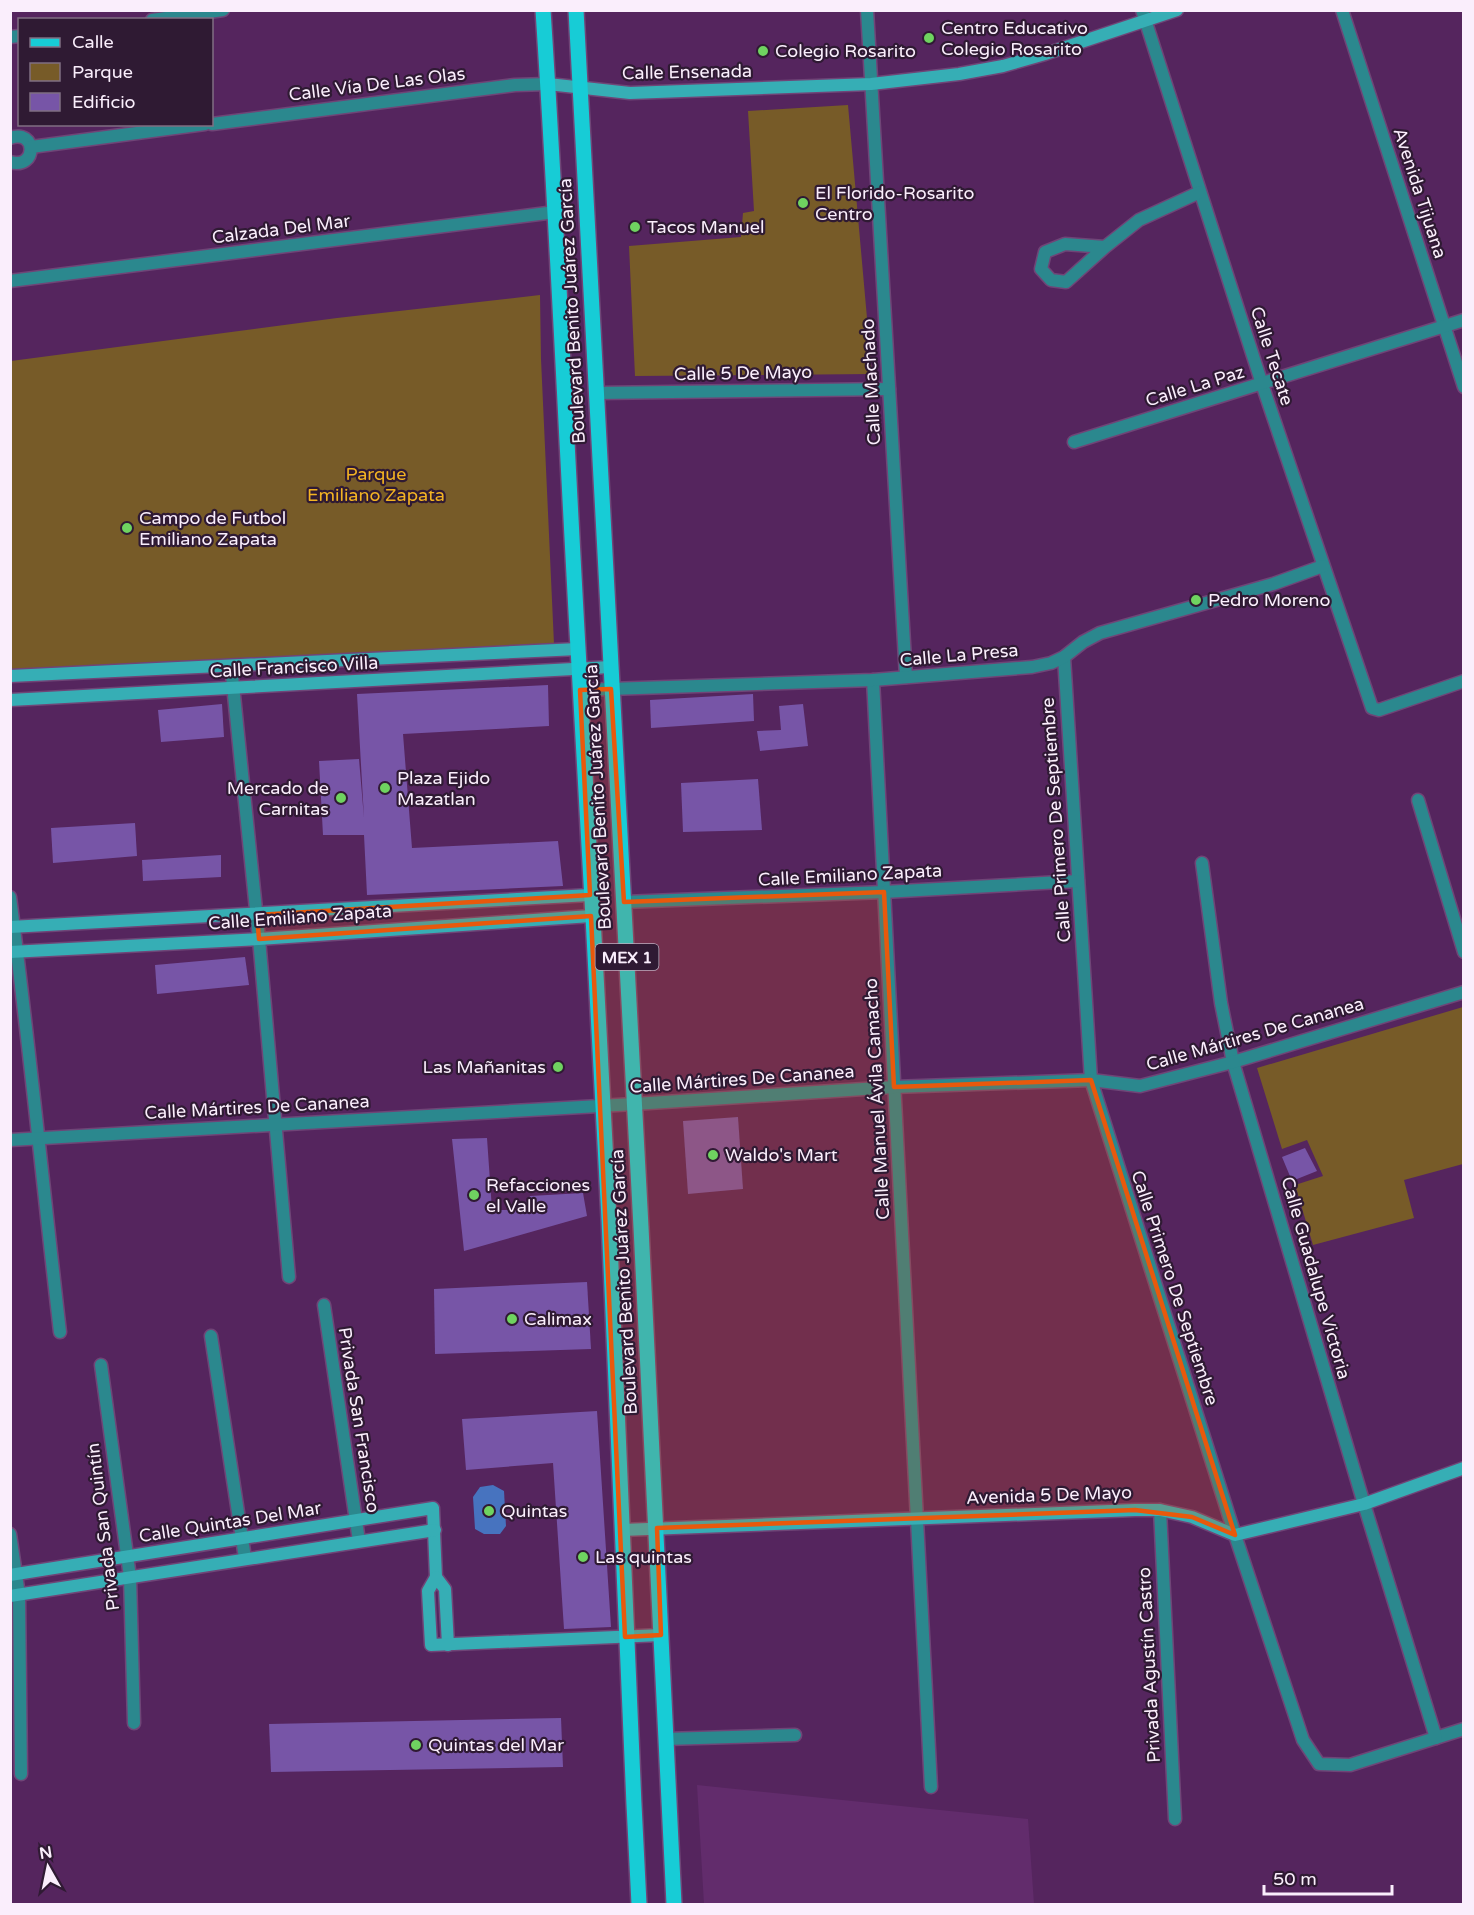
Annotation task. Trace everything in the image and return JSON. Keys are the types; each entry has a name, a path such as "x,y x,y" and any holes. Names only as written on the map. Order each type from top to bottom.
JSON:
{"main road":[{"name":"Boulevard Benito Juárez García","path":"543,10 603,1105 625,1637 639,1905"},
{"name":"Boulevard Benito Juárez García","path":"576,10 657,1528 674,1905"}],"street":[{"path":"166,18 224,10"},
{"name":"Calle Machado","path":"867,10 906,677"},
{"name":"Calle Ensenada","path":"548,84 630,93 871,84 958,74 1003,66 1143,16 1177,10"},
{"name":"Avenida Tijuana","path":"1342,10 1464,387"},
{"name":"Calle Tecate","path":"1143,16 1262,384 1372,708 1375,710 1464,681"},
{"name":"Calle Vía De Las Olas","path":"213,124 514,85 548,84"},
{"path":"31,147 190,126"},
{"path":"10,138 22,136 31,147 26,160 20,164 10,162"},
{"path":"1105,247 1065,244 1045,252 1041,269 1051,280 1066,282 1139,220 1200,192"},
{"name":"Calzada Del Mar","path":"10,281 555,212"},
{"name":"Calle La Paz","path":"1074,442 1464,320"},
{"name":"Calle 5 De Mayo","path":"597,393 890,389"},
{"name":"Calle La Presa","path":"580,690 873,680 1032,667 1051,663 1064,657 1083,642 1100,633 1273,584 1323,566"},
{"name":"Calle Francisco Villa","path":"10,676 578,649"},
{"name":"Calle Primero De Septiembre","path":"1064,657 1090,1080 1303,1740 1319,1764 1350,1765 1464,1729"},
{"path":"231,666 257,915 289,1277"},
{"name":"Calle Francisco Villa","path":"10,700 610,667"},
{"name":"Calle Manuel Ávila Camacho","path":"873,680 931,1786"},
{"path":"1418,800 1464,952"},
{"name":"Calle Guadalupe Victoria","path":"1202,864 1221,1003 1233,1062 1364,1504 1437,1738"},
{"name":"Calle Emiliano Zapata","path":"624,902 884,892 1078,880"},
{"name":"Calle Emiliano Zapata","path":"12,927 590,895"},
{"path":"10,897 14,951 60,1332"},
{"name":"Calle Emiliano Zapata","path":"14,951 259,939 591,915"},
{"name":"Calle Mártires De Cananea","path":"10,1140 894,1087 1090,1080 1140,1086 1233,1062 1464,992"},
{"name":"Privada San Francisco","path":"324,1305 359,1541"},
{"path":"212,1336 245,1558"},
{"name":"Privada San Quintín","path":"101,1365 130,1577 134,1723"},
{"path":"1235,1535 1364,1504 1464,1468"},
{"name":"Calle Quintas Del Mar","path":"14,1574 434,1508 436,1577 428,1591 431,1645 448,1645 445,1589 436,1577"},
{"name":"Avenida 5 De Mayo","path":"622,1530 916,1517 1160,1510 1192,1517 1235,1535"},
{"name":"Privada Agustín Castro","path":"1160,1510 1175,1819"},
{"path":"15,1595 435,1530"},
{"path":"10,1534 15,1595 21,1774"},
{"path":"448,1645 662,1635"},
{"path":"666,1739 795,1736"}],"highlighted area":[{"path":"611,689 624,902 884,892 894,1087 1091,1080 1235,1535 1192,1517 1135,1510 657,1528 661,1635 625,1637 591,916 259,939 257,915 590,895 580,690"}],"shaded area":[{"path":"697,1785 1028,1819 1034,1904 704,1904"}],"green space":[{"path":"848,105 872,374 635,376 629,246 741,237 743,213 754,211 748,111"},
{"name":"Parque Emiliano Zapata","path":"540,295 554,644 11,675 11,361 337,318"},
{"path":"1463,1007 1463,1164 1404,1180 1414,1218 1313,1245 1295,1185 1323,1176 1307,1140 1282,1149 1257,1068"}],"water":[{"name":"Quintas","path":"493,1485 504,1491 506,1526 500,1534 484,1534 475,1529 473,1497 480,1487"}],"building":[{"name":"Plaza Ejido Mazatlan","path":"548,685 549,726 403,734 412,848 558,841 563,886 367,895 364,835 323,835 319,761 359,759 364,818 357,694"},
{"path":"753,694 754,721 651,728 650,700"},
{"path":"222,704 224,737 161,742 158,710"},
{"path":"803,704 808,746 760,751 757,731 781,730 779,706"},
{"path":"758,779 762,830 683,832 681,783"},
{"path":"135,823 137,856 53,863 51,828"},
{"path":"221,855 221,877 143,881 142,860"},
{"path":"245,957 249,985 157,994 155,965"},
{"name":"Waldo's Mart","path":"738,1117 743,1189 688,1194 683,1121"},
{"name":"Refacciones el Valle","path":"487,1138 492,1210 521,1210 530,1196 583,1193 587,1216 464,1251 452,1139"},
{"path":"1305,1148 1317,1171 1292,1181 1282,1157"},
{"name":"Calimax","path":"587,1282 591,1349 435,1354 434,1289"},
{"name":"Las quintas","path":"597,1411 611,1627 564,1629 553,1463 466,1470 462,1419"},
{"name":"Quintas del Mar","path":"561,1718 563,1767 271,1772 269,1724"}],"place":[{"name":"Centro Educativo Colegio Rosarito","path":"929,38"},
{"name":"Colegio Rosarito","path":"763,51"},
{"name":"El Florido-Rosarito Centro","path":"803,203"},
{"name":"Tacos Manuel","path":"635,227"},
{"name":"Campo de Futbol Emiliano Zapata","path":"127,528"},
{"name":"Pedro Moreno","path":"1196,600"},
{"name":"Plaza Ejido Mazatlan","path":"385,788"},
{"name":"Mercado de Carnitas","path":"341,798"},
{"name":"Las Mañanitas","path":"558,1067"},
{"name":"Waldo's Mart","path":"713,1155"},
{"name":"Refacciones el Valle","path":"474,1195"},
{"name":"Calimax","path":"512,1319"},
{"name":"Quintas","path":"489,1511"},
{"name":"Las quintas","path":"583,1557"},
{"name":"Quintas del Mar","path":"416,1745"}]}
